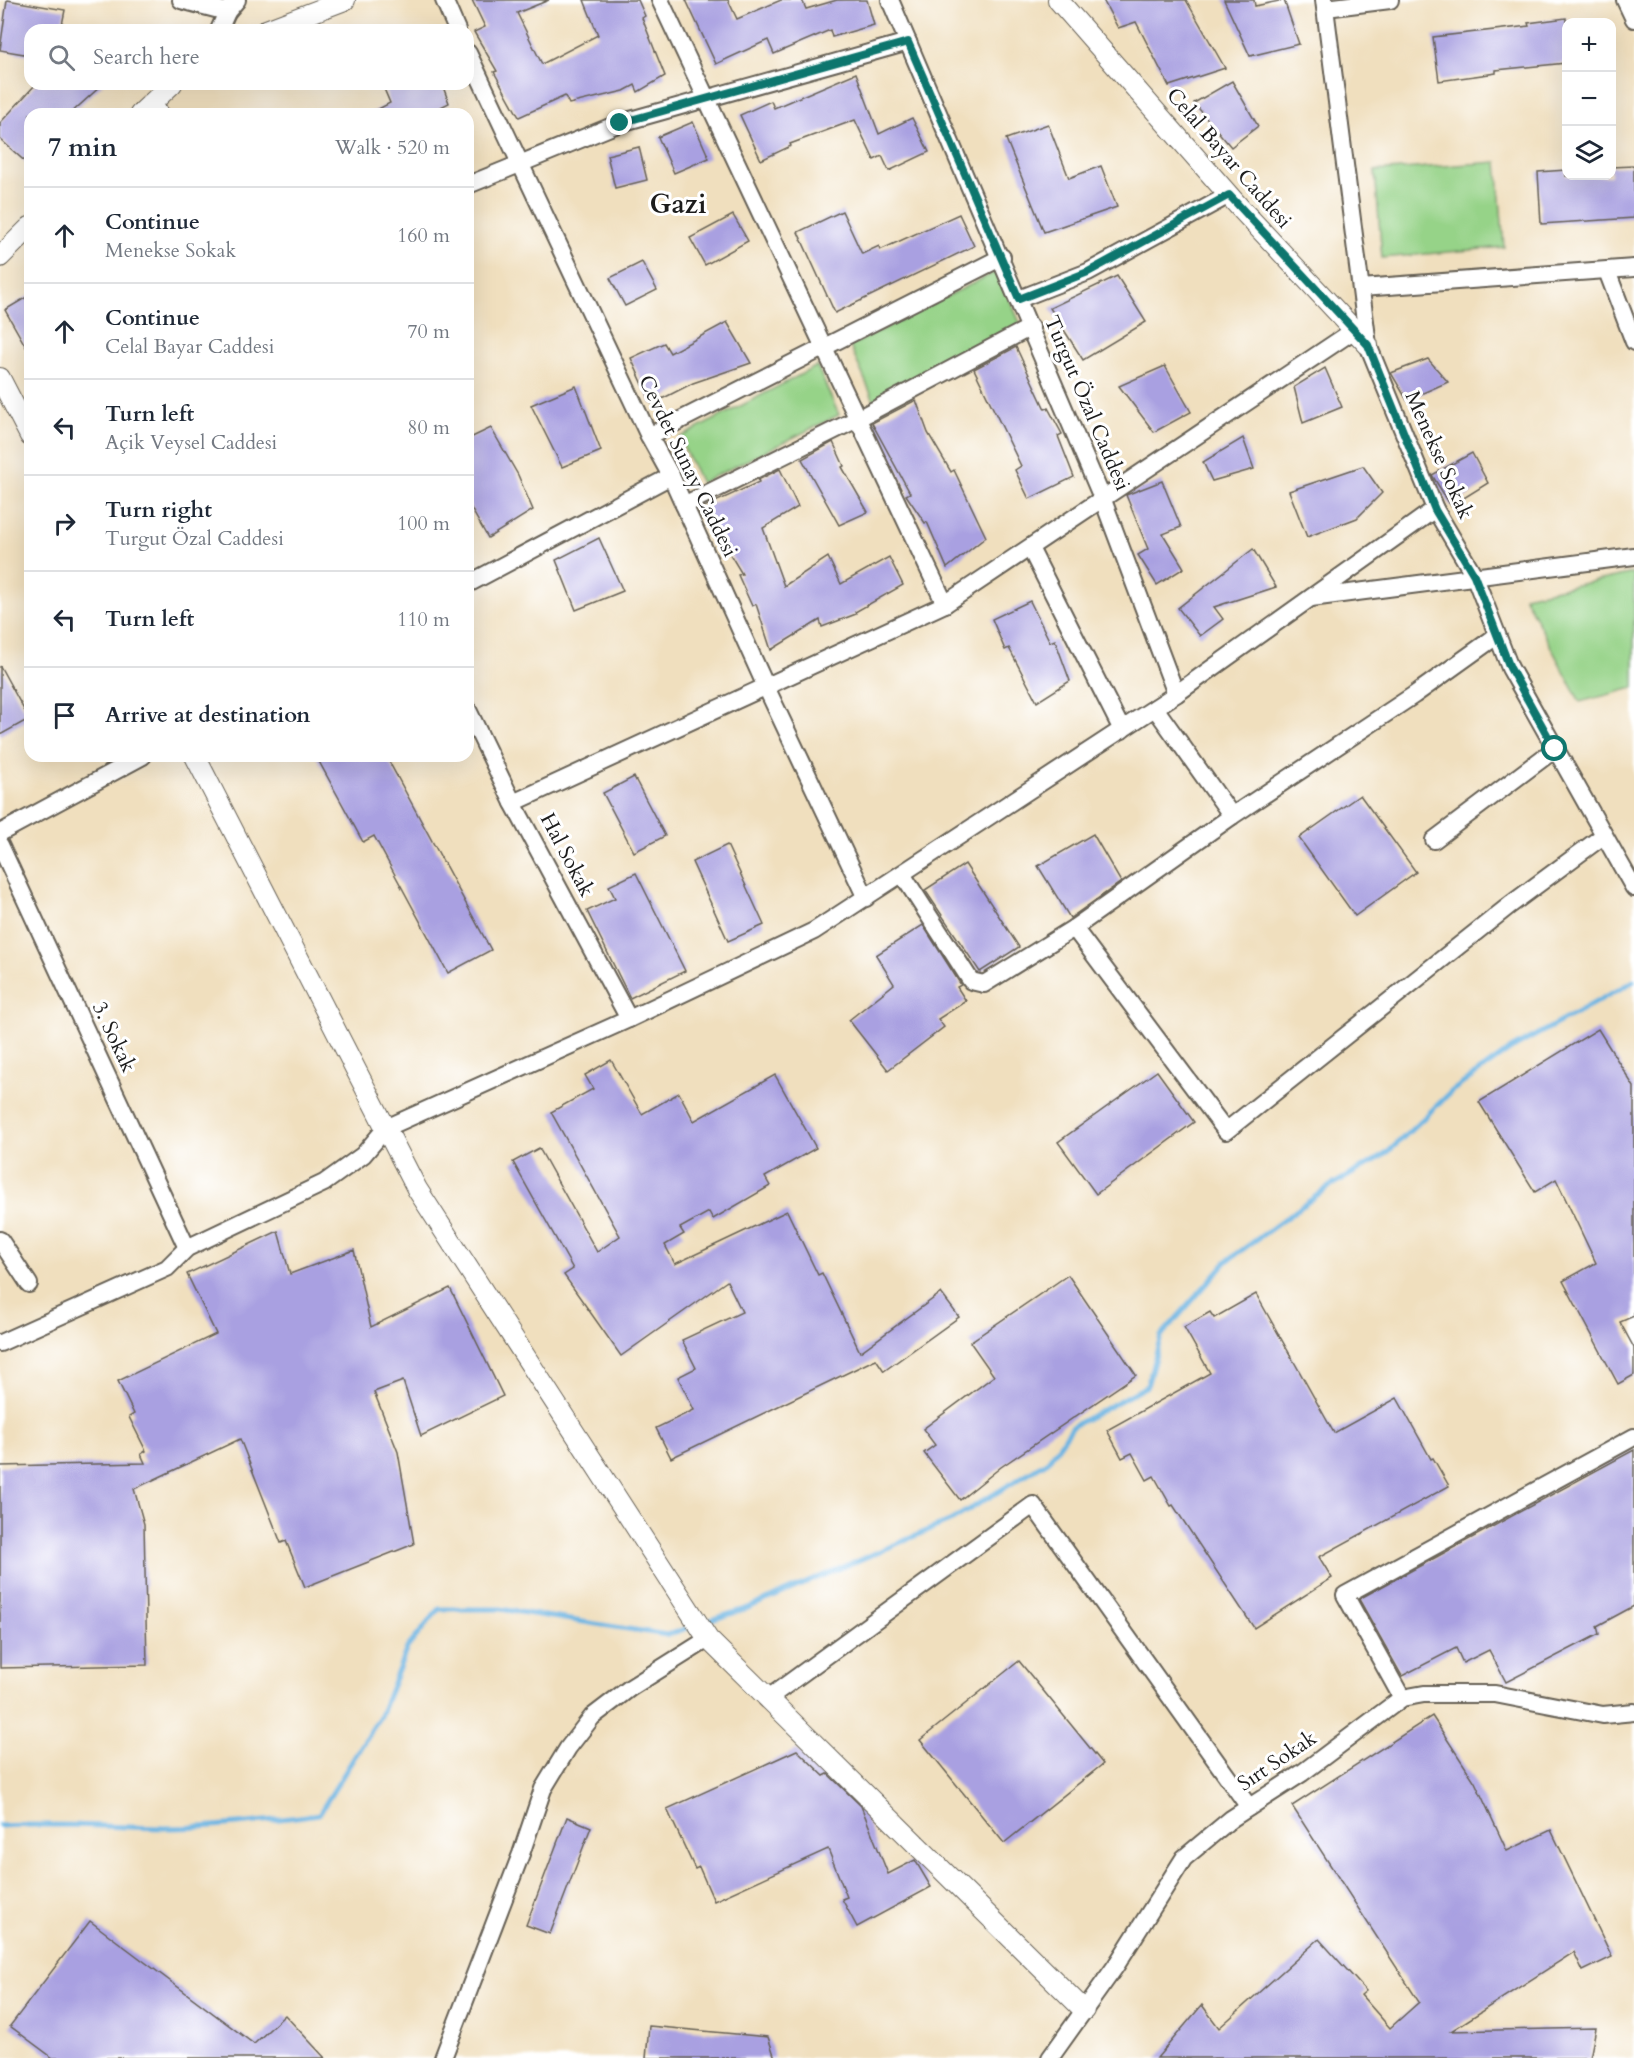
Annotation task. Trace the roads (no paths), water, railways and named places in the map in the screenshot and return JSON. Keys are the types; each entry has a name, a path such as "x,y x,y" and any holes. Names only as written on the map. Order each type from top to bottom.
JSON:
{"street":[{"path":"181,0 232,6 222,24"},
{"path":"282,24 345,0"},
{"path":"444,0 454,24"},
{"path":"660,0 704,98 826,348 945,604"},
{"name":"Turgut Özal Caddesi","path":"890,0 1002,257 1103,500 1176,694"},
{"name":"Celal Bayar Caddesi","path":"1058,0 1229,195 1368,345"},
{"path":"1325,4 1390,0"},
{"path":"1625,0 1634,19"},
{"name":"Menekse Sokak","path":"1325,4 1368,345 1435,510 1474,575 1496,637 1510,668 1634,888"},
{"path":"474,183 620,123 908,42"},
{"name":"Cevdet Sunay Caddesi","path":"474,66 649,436 671,476 866,898"},
{"path":"153,108 167,90"},
{"path":"1019,299 1088,272 1229,195"},
{"path":"0,257 24,233"},
{"path":"649,436 1002,257"},
{"path":"1361,288 1634,268"},
{"path":"1607,271 1634,342"},
{"path":"684,505 859,418 1031,327"},
{"path":"513,802 767,688 945,604 1353,331"},
{"path":"0,378 24,424"},
{"path":"474,581 671,476"},
{"path":"0,1343 167,1268 188,1248 324,1183 363,1155 386,1128 629,1019 814,931 1176,694 1307,598 1435,510"},
{"path":"1030,548 1122,729"},
{"path":"1307,598 1634,556"},
{"path":"902,874 971,981 984,984 1074,927 1232,816 1414,695 1496,637"},
{"path":"1155,708 1232,816"},
{"name":"Hal Sokak","path":"474,722 513,802 629,1019"},
{"path":"1434,840 1555,749"},
{"path":"0,833 132,762"},
{"path":"198,762 417,1189 708,1639 767,1700 1084,2010"},
{"path":"1074,927 1226,1131 1510,905 1603,836"},
{"name":"3. Sokak","path":"0,844 188,1248"},
{"path":"0,1240 28,1284"},
{"path":"1402,1698 1345,1595 1634,1437"},
{"path":"767,1700 1033,1505 1249,1808"},
{"path":"443,2058 521,1854 543,1789 568,1748 592,1717 630,1688 708,1639"},
{"name":"Sırt Sokak","path":"1050,2058 1184,1858 1249,1808 1302,1773 1402,1698 1424,1694 1495,1694 1603,1715 1634,1712"}],"waterway":[{"path":"702,1623 748,1608 952,1520 1048,1461 1073,1426 1147,1386 1161,1336 1227,1261 1327,1188 1386,1154 1452,1091 1511,1049 1634,981"},
{"path":"0,1826 183,1828 242,1824 319,1814 380,1716 407,1648 439,1609 500,1609 667,1635 693,1626"}],"district":[{"name":"Gazi","path":"678,204"}]}
